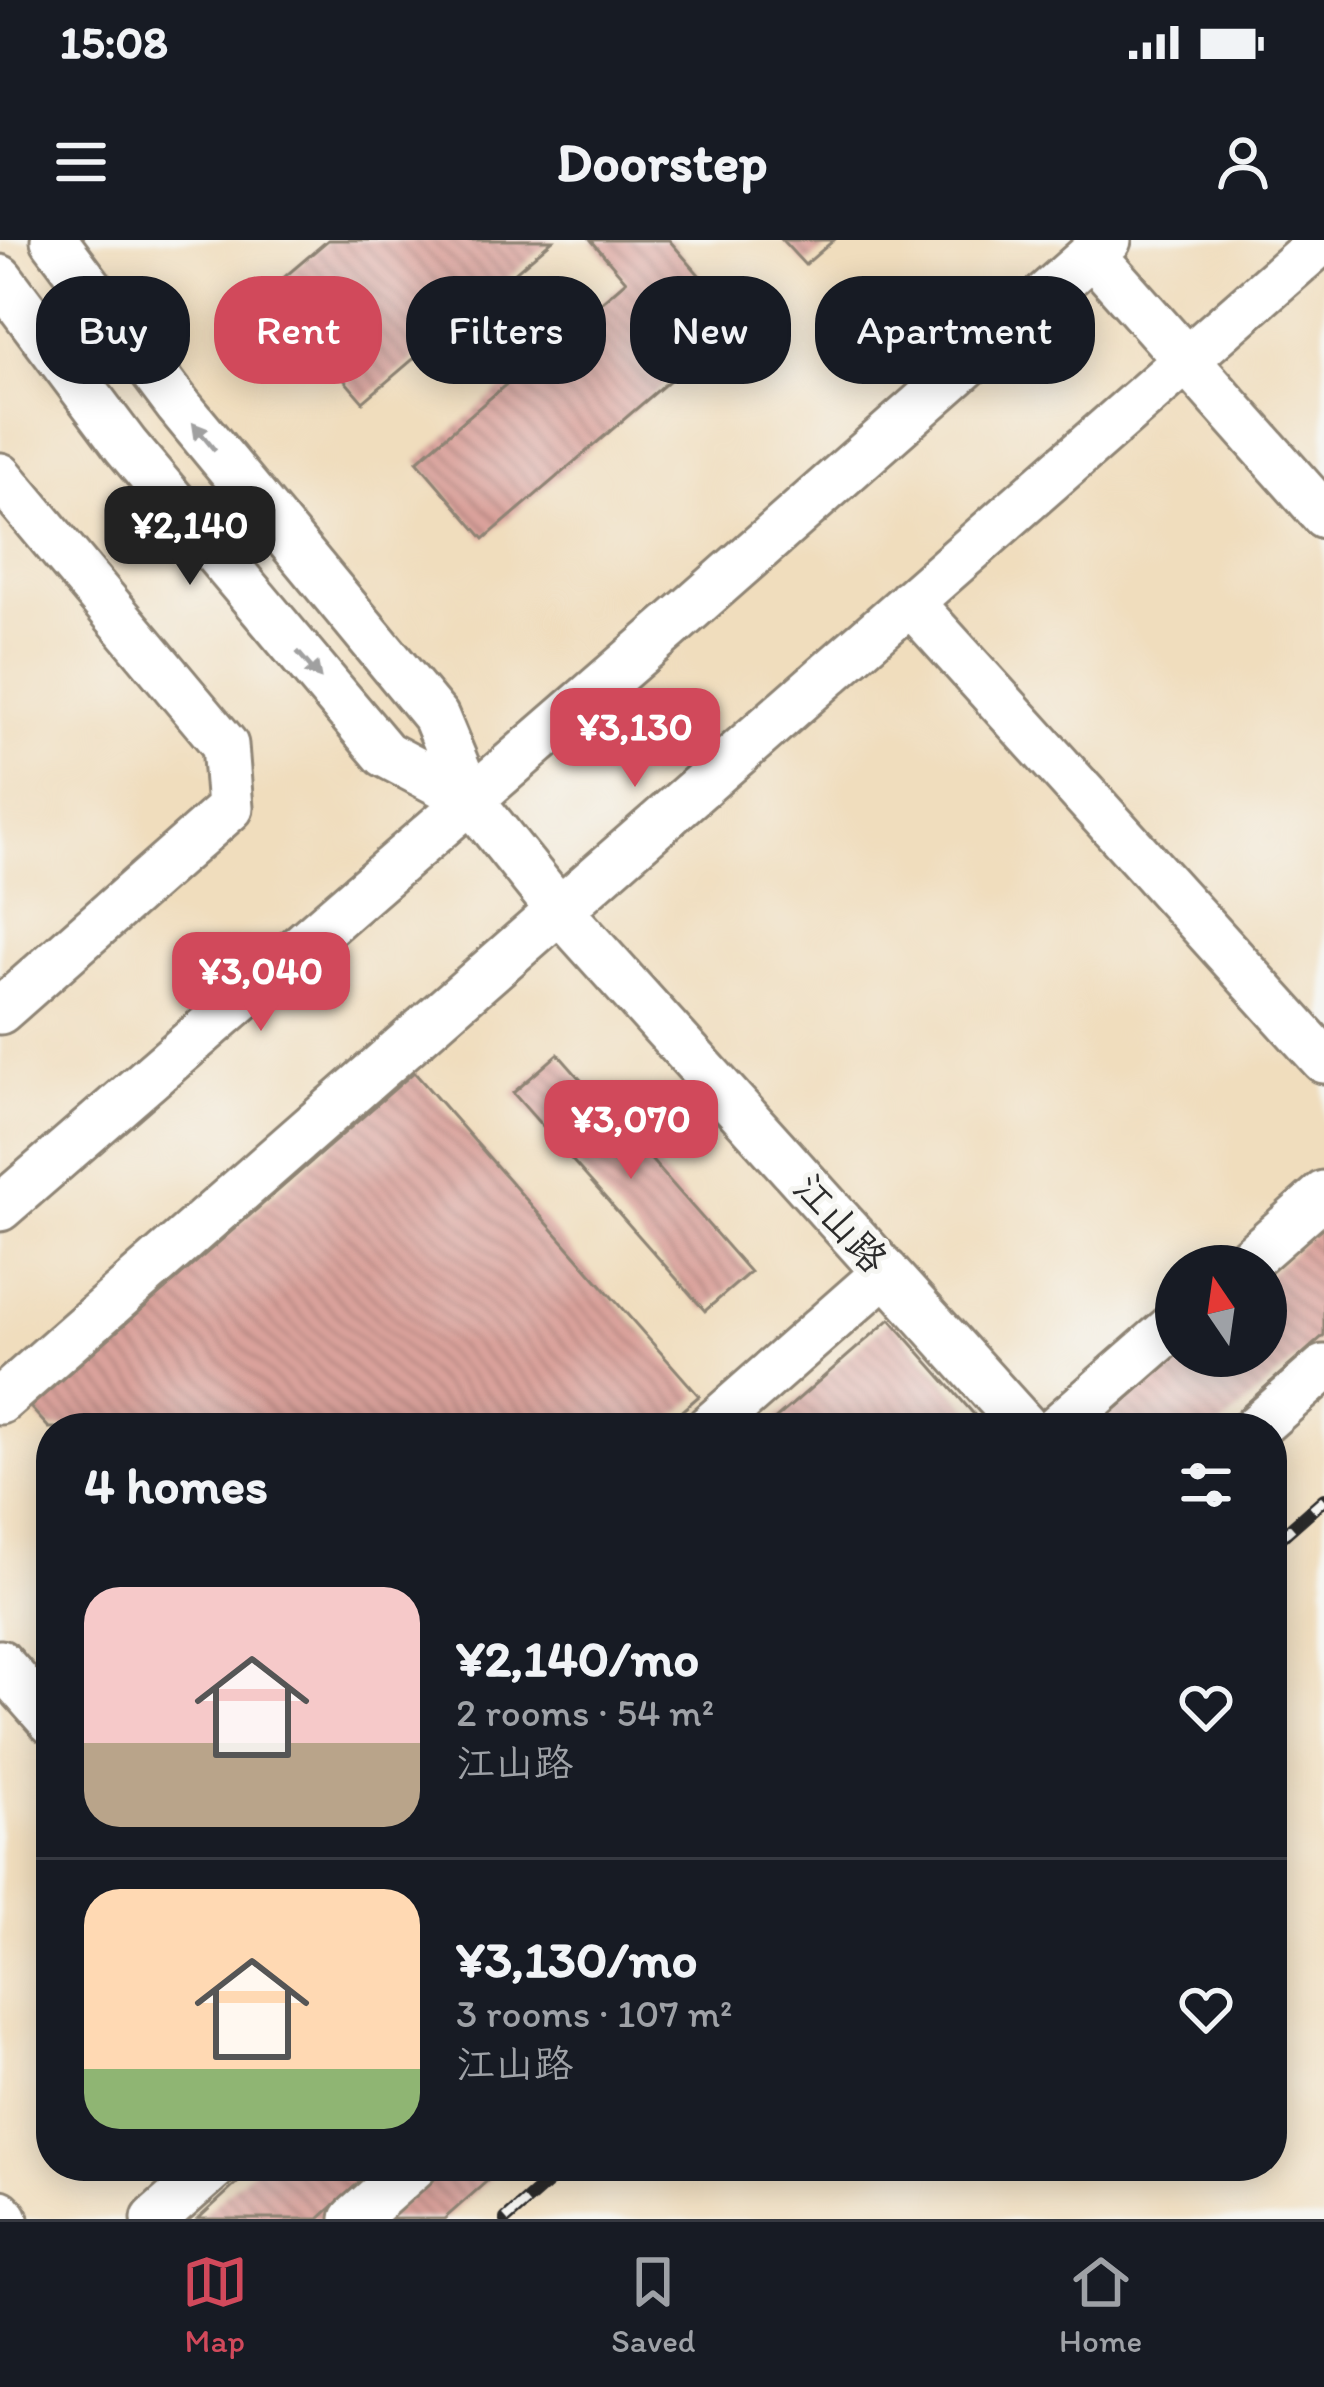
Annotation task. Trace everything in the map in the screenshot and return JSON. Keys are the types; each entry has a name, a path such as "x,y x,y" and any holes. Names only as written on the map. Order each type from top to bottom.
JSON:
{"street":[{"name":"江山路","path":"54,240 178,405 436,717 470,800 559,910 1012,1413"},
{"path":"0,1400 1323,240"},
{"path":"0,1208 1100,247 1186,360 1324,515"},
{"name":"江山路","path":"0,278 126,446 385,754 470,800"},
{"path":"0,476 225,745 230,808 7,991"},
{"path":"910,602 1324,1060"},
{"path":"1266,1245 1324,1194"},
{"path":"726,1413 886,1273"},
{"path":"1074,1413 1155,1342"},
{"path":"1273,1413 1324,1368"},
{"path":"0,1663 36,1704"},
{"path":"155,2219 198,2181"},
{"path":"354,2219 397,2181"}],"building":[{"path":"328,240 553,240 511,276 406,276 406,365 363,402 348,384 382,384 382,276 286,276"},
{"path":"591,240 669,240 700,276 630,276 630,384 665,384 484,539 417,461 506,384 606,384 606,298 626,281"},
{"path":"782,240 834,240 805,265"},
{"path":"558,1054 750,1272 705,1311 513,1093"},
{"path":"414,1072 699,1396 679,1413 36,1414 30,1407"},
{"path":"1324,1225 1324,1335 1287,1368 1287,1258"},
{"path":"890,1319 973,1413 782,1413"},
{"path":"1155,1374 1277,1377 1236,1413 1111,1413"},
{"path":"240,2181 361,2181 319,2219 198,2219"},
{"path":"427,2181 487,2181 444,2219 384,2219"}],"railway":[{"path":"1287,1532 1324,1499"},
{"path":"506,2219 549,2181"}]}
